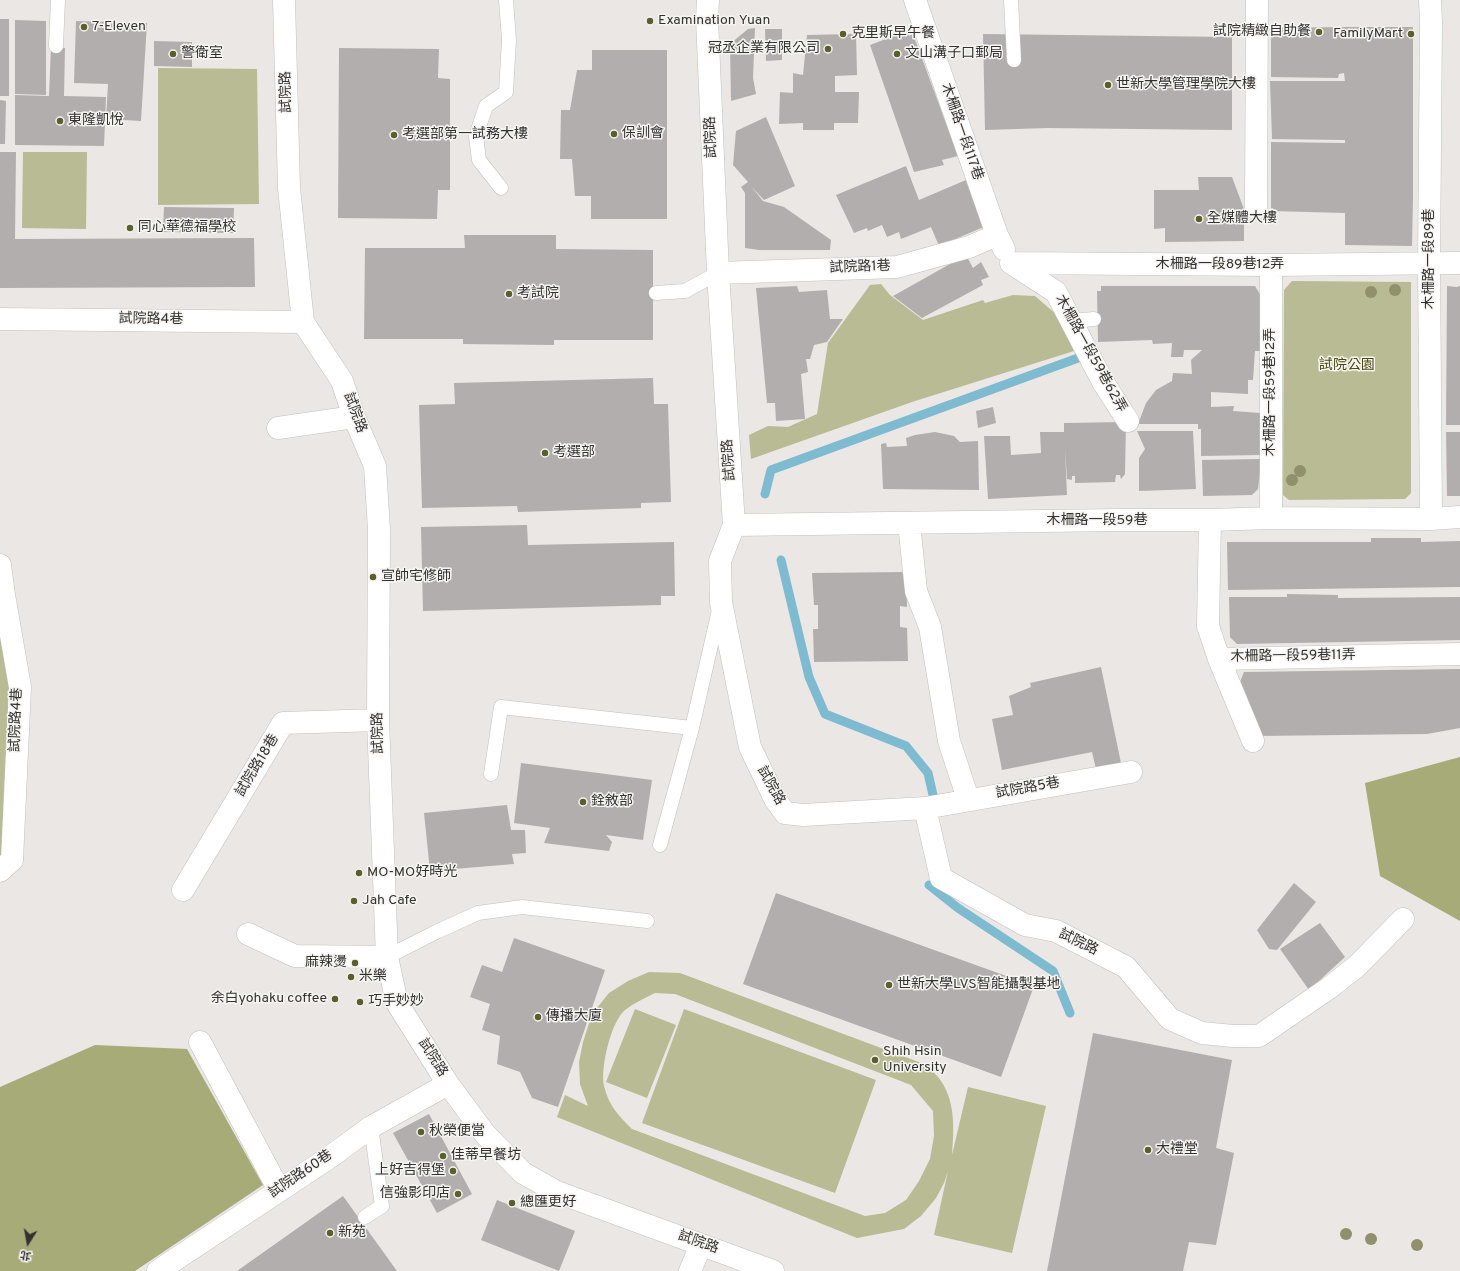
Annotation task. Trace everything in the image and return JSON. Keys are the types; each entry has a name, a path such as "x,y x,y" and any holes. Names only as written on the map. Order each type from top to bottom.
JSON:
{"street":[{"name":"試院路","path":"284,0 289,188 303,322 342,381 354,417 375,466 380,530 378,720 387,958 397,1003 448,1084 485,1134 523,1173 557,1192 773,1271"},
{"name":"試院路","path":"708,0 707,19 718,273 734,525 720,561 721,602 750,747 775,799 785,813 803,815 925,808 941,878 1025,925 1056,931 1126,967 1170,1019 1202,1033 1233,1036 1259,1036 1329,988 1356,966 1404,919"},
{"name":"木柵路一段117巷","path":"915,0 998,235 1011,263"},
{"path":"1256,208 1257,0"},
{"name":"木柵路一段89巷","path":"1430,0 1429,263 1432,519"},
{"name":"試院路1巷","path":"718,273 897,267 969,247 998,235"},
{"name":"木柵路一段89巷12弄","path":"1011,263 1271,265 1460,263"},
{"name":"木柵路一段59巷62弄","path":"1011,263 1056,292 1103,382 1128,421"},
{"name":"木柵路一段59巷12弄","path":"1271,265 1271,518"},
{"name":"試院路4巷","path":"0,319 303,322"},
{"path":"278,428 354,417"},
{"name":"木柵路一段59巷","path":"734,525 1210,520 1271,518 1432,519 1460,517"},
{"name":"木柵路一段59巷11弄","path":"1210,520 1208,626 1219,659 1460,654"},
{"path":"909,523 916,591 930,627 949,741 968,799"},
{"name":"試院路4巷","path":"0,565 2,595 20,687 12,860 0,871"},
{"path":"1219,659 1253,741"},
{"name":"試院路18巷","path":"183,890 283,723 378,720"},
{"name":"試院路5巷","path":"925,808 968,799 1131,772"},
{"path":"248,934 295,956 387,958"},
{"path":"200,1042 279,1190"},
{"name":"試院路60巷","path":"158,1271 330,1157 371,1127 448,1084"},
{"path":"690,1271 701,1245"}],"lane":[{"path":"56,46 58,0"},
{"path":"501,188 479,160 476,136 486,106 506,92 508,40 506,0"},
{"path":"1011,0 1014,60"},
{"path":"656,293 685,291 718,273"},
{"path":"1071,321 1094,319"},
{"path":"660,845 692,728 721,602"},
{"path":"491,774 501,707 692,728"},
{"path":"387,958 436,932 478,913 522,907 647,921"},
{"path":"365,1217 382,1206 371,1127"}],"green space":[{"path":"158,68 257,69 259,204 158,205"},
{"path":"23,152 87,152 86,229 22,228"},
{"name":"試院公園","path":"1292,281 1411,282 1411,493 1405,499 1289,500 1283,495 1284,290"},
{"path":"881,284 890,295 923,320 983,300 985,303 1013,295 1035,296 1057,315 1074,351 912,402 751,459 749,435 768,426 788,427 817,414 828,343 870,285"},
{"path":"0,627 10,689 5,852 0,858"},
{"path":"1460,757 1460,921 1380,876 1365,783"},
{"path":"649,972 680,973 924,1064 938,1077 944,1086 951,1104 953,1125 952,1155 968,1087 1046,1106 1012,1253 934,1235 948,1171 944,1183 936,1198 921,1216 904,1229 857,1238 557,1117 565,1095 588,1106 580,1084 579,1062 583,1042 592,1014 609,993 628,981","holes":["655,993 675,994 911,1085 933,1111 934,1136 930,1159 919,1181 906,1200 885,1213 865,1216 632,1129 615,1110 604,1086 603,1078 605,1057 611,1034 620,1016 632,1005"]},
{"path":"635,1009 676,1025 647,1098 606,1082"},
{"path":"684,1009 876,1080 835,1193 642,1123"},
{"path":"95,1045 187,1049 263,1185 135,1271 0,1271 0,1087"}],"building":[{"path":"0,19 9,19 9,96 0,96"},
{"path":"15,20 46,21 46,95 15,94"},
{"path":"76,21 147,23 141,121 106,119 108,84 74,83"},
{"path":"1413,27 1412,246 1345,245 1345,213 1271,211 1271,142 1345,143 1345,140 1272,139 1270,81 1345,81 1344,73 1339,74 1338,78 1271,77 1271,28"},
{"path":"755,28 753,78 756,94 731,101 730,44 748,29"},
{"path":"765,29 782,29 782,60 766,61"},
{"path":"907,31 909,36 913,34 958,156 942,160 944,165 914,172 870,45"},
{"path":"856,34 857,75 835,76 835,92 859,92 858,123 834,123 834,130 803,130 803,123 779,124 780,92 793,93 793,73 803,75 807,35"},
{"name":"世新大學管理學院大樓","path":"983,34 1232,37 1232,130 1047,128 985,130"},
{"name":"警衛室","path":"154,41 192,42 192,67 154,66"},
{"name":"東隆凱悅","path":"51,47 65,48 64,96 106,97 104,146 15,145 15,95 49,96"},
{"name":"考選部第一試務大樓","path":"339,48 439,49 438,78 450,79 450,190 438,190 437,219 338,218"},
{"name":"保訓會","path":"592,50 667,50 667,219 591,219 591,196 575,196 572,159 560,159 561,110 570,110 577,70 592,70"},
{"path":"0,100 6,101 5,144 0,144"},
{"path":"766,117 795,186 764,200 751,186 763,201 784,207 831,240 830,250 759,250 745,248 745,193 741,187 748,182 733,165 736,131"},
{"path":"0,152 16,152 15,239 254,238 255,287 0,288"},
{"path":"906,166 919,200 966,180 986,226 939,246 931,227 901,239 899,232 887,237 882,225 868,231 867,228 854,233 836,195"},
{"name":"全媒體大樓","path":"1198,177 1232,177 1244,209 1244,241 1165,242 1165,228 1154,229 1154,190 1199,190"},
{"path":"164,207 234,208 233,233 163,232"},
{"name":"考試院","path":"464,235 556,235 556,249 653,250 653,340 554,340 554,345 463,344 463,339 364,339 365,248 465,248"},
{"path":"966,255 973,268 981,262 989,277 981,280 983,285 922,318 893,296"},
{"path":"797,286 799,292 827,290 830,319 843,319 827,342 814,345 810,359 806,359 808,372 801,374 805,419 776,421 775,403 767,403 756,288"},
{"path":"1101,286 1255,286 1262,298 1262,351 1255,351 1253,380 1248,380 1248,394 1211,392 1211,407 1234,406 1233,411 1260,413 1260,455 1201,456 1201,429 1198,429 1198,424 1138,424 1146,403 1156,390 1172,381 1173,373 1192,374 1191,360 1202,350 1184,350 1183,357 1171,357 1172,343 1153,344 1152,340 1098,342 1097,291 1101,291"},
{"path":"1447,286 1460,286 1460,425 1446,425"},
{"name":"考選部","path":"653,378 654,404 668,404 671,502 641,503 641,508 518,512 517,506 422,508 419,405 455,404 454,383"},
{"path":"993,407 996,423 978,428 976,411"},
{"path":"1126,422 1125,474 1121,479 1120,475 1116,475 1115,482 1075,483 1075,476 1072,476 1072,480 1067,479 1065,448 1067,495 988,499 984,436 1010,436 1011,455 1041,453 1040,432 1064,432 1064,423"},
{"path":"1137,431 1193,431 1196,489 1139,491 1139,458 1145,449"},
{"path":"935,432 954,436 960,442 978,441 979,490 883,489 881,444 886,443 887,447 907,446 906,438"},
{"path":"1446,432 1460,432 1460,496 1447,496"},
{"path":"1260,459 1258,489 1252,495 1203,496 1202,460"},
{"path":"527,525 528,545 674,542 675,596 661,596 661,605 423,611 421,527"},
{"path":"1371,538 1421,538 1421,542 1460,541 1460,587 1228,590 1227,542 1371,542"},
{"path":"906,572 907,607 900,606 900,627 907,628 908,661 814,662 813,629 818,629 818,605 814,605 812,573"},
{"path":"1287,594 1338,595 1338,598 1460,597 1460,640 1237,644 1230,637 1229,597 1287,597"},
{"path":"1101,667 1121,763 1096,769 1092,752 1002,770 992,719 1013,715 1009,696 1031,687 1030,683"},
{"path":"1460,669 1460,728 1427,734 1258,736 1240,682 1244,672"},
{"name":"銓敘部","path":"521,763 652,780 643,840 606,835 612,842 609,851 544,843 550,828 514,823"},
{"path":"507,805 511,830 525,830 526,853 512,854 514,864 430,871 424,813"},
{"path":"1294,883 1316,902 1277,950 1269,949 1257,930"},
{"name":"世新大學LVS智能攝製基地","path":"776,893 1034,986 1001,1077 743,984"},
{"path":"1320,923 1345,957 1309,990 1280,949"},
{"name":"傳播大廈","path":"514,938 605,970 558,1107 532,1098 520,1072 497,1064 500,1036 482,1030 490,1004 470,997 482,965 502,972"},
{"name":"大禮堂","path":"1093,1033 1232,1060 1216,1148 1234,1153 1216,1245 1189,1242 1183,1271 1047,1271"},
{"path":"429,1114 472,1194 437,1213 393,1133"},
{"name":"新苑","path":"343,1196 397,1271 237,1271"},
{"path":"497,1200 575,1231 559,1271 481,1240"}],"waterway":[{"path":"765,494 771,470 1078,358"},
{"path":"781,560 809,677 825,714 906,746 928,773 933,795"},
{"path":"929,885 958,908 1053,971 1070,1013"}],"place":[{"name":"Examination Yuan","path":"650,21"},
{"name":"7-Eleven","path":"84,27"},
{"name":"試院精緻自助餐","path":"1319,32"},
{"name":"克里斯早午餐","path":"843,34"},
{"name":"FamilyMart","path":"1411,34"},
{"name":"冠丞企業有限公司","path":"828,49"},
{"name":"警衛室","path":"173,54"},
{"name":"文山溝子口郵局","path":"897,54"},
{"name":"世新大學管理學院大樓","path":"1108,85"},
{"name":"東隆凱悅","path":"60,121"},
{"name":"保訓會","path":"614,134"},
{"name":"考選部第一試務大樓","path":"394,135"},
{"name":"全媒體大樓","path":"1199,219"},
{"name":"同心華德福學校","path":"130,228"},
{"name":"考試院","path":"509,294"},
{"name":"考選部","path":"545,453"},
{"name":"宣帥宅修師","path":"373,577"},
{"name":"銓敘部","path":"583,802"},
{"name":"MO-MO好時光","path":"359,873"},
{"name":"Jah Cafe","path":"354,901"},
{"name":"麻辣燙","path":"355,963"},
{"name":"米樂","path":"351,977"},
{"name":"世新大學LVS智能攝製基地","path":"889,985"},
{"name":"余白yohaku coffee","path":"335,999"},
{"name":"巧手妙妙","path":"360,1002"},
{"name":"傳播大廈","path":"538,1017"},
{"name":"Shih Hsin University","path":"875,1060"},
{"name":"秋榮便當","path":"421,1132"},
{"name":"大禮堂","path":"1148,1150"},
{"name":"佳蒂早餐坊","path":"443,1156"},
{"name":"上好吉得堡","path":"453,1171"},
{"name":"信強影印店","path":"458,1194"},
{"name":"總匯更好","path":"512,1203"},
{"name":"新苑","path":"330,1233"}]}
